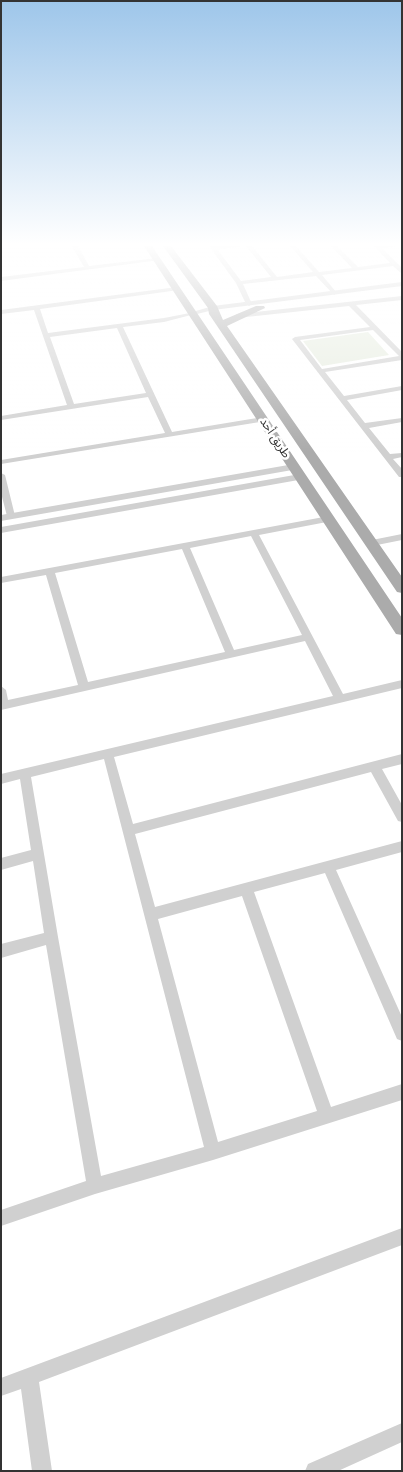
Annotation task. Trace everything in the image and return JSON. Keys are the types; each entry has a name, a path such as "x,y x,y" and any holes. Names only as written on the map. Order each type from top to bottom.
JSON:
{"main road":[{"name":"طريق أحد","path":"194,315 402,630"},
{"name":"طريق أحد","path":"216,315 402,588"},
{"path":"222,325 242,315"}],"street":[{"path":"39,315 71,407"},
{"path":"46,335 164,320 186,315"},
{"path":"236,317 256,315"},
{"path":"362,315 402,357"},
{"path":"119,325 169,434"},
{"path":"375,328 295,339 402,475"},
{"path":"321,371 402,357"},
{"path":"342,399 402,388"},
{"path":"1,418 151,394"},
{"path":"1,462 263,419"},
{"path":"364,426 402,420"},
{"path":"388,457 402,455"},
{"path":"1,475 6,517 297,472"},
{"path":"1,530 297,472"},
{"path":"1,580 329,519"},
{"path":"254,533 340,699"},
{"path":"372,543 402,536"},
{"path":"185,546 231,654"},
{"path":"50,571 84,687"},
{"path":"1,690 3,705 308,637"},
{"path":"1,779 402,684"},
{"path":"108,754 213,1152"},
{"path":"128,830 402,759"},
{"path":"374,766 402,817"},
{"path":"25,773 51,938 95,1186"},
{"path":"150,915 402,846"},
{"path":"1,864 38,854"},
{"path":"328,866 402,1034"},
{"path":"246,889 326,1116"},
{"path":"1,951 51,938"},
{"path":"1,1218 95,1186 213,1152 402,1092"},
{"path":"1,1387 402,1236"},
{"path":"29,1377 42,1471"},
{"path":"315,1471 402,1432"}],"shaded area":[{"path":"368,332 389,355 322,366 303,341"}]}
